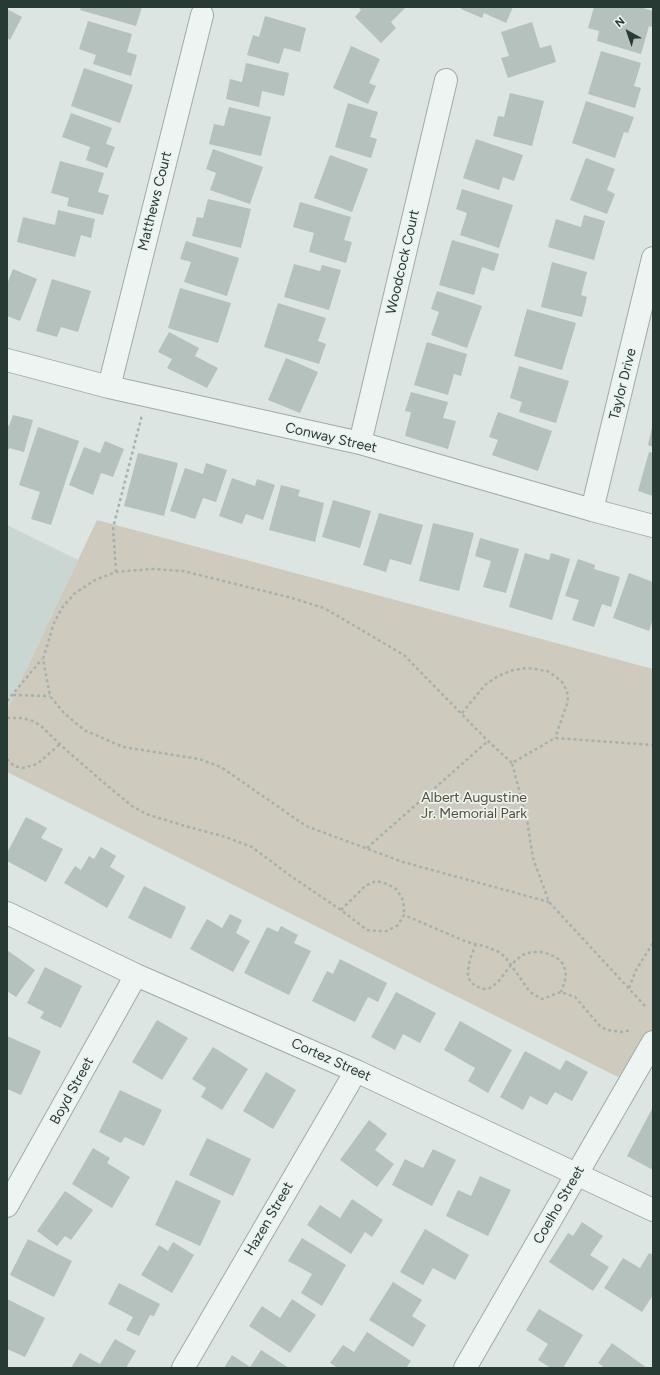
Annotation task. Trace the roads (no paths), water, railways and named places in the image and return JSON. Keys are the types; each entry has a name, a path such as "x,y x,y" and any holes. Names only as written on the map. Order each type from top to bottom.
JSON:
{"street":[{"name":"Matthews Court","path":"109,387 202,15"},
{"name":"Woodcock Court","path":"360,443 446,80"},
{"name":"Taylor Drive","path":"592,510 653,258"},
{"name":"Conway Street","path":"7,360 109,387 360,443 592,510 653,526"},
{"name":"Cortez Street","path":"7,913 136,975 356,1071 653,1210"},
{"name":"Boyd Street","path":"7,1206 136,975"},
{"name":"Coelho Street","path":"465,1368 653,1042"},
{"name":"Hazen Street","path":"183,1368 356,1071"}],"park label":[{"name":"Albert Augustine Jr. Memorial Park","path":"474,806"}]}
